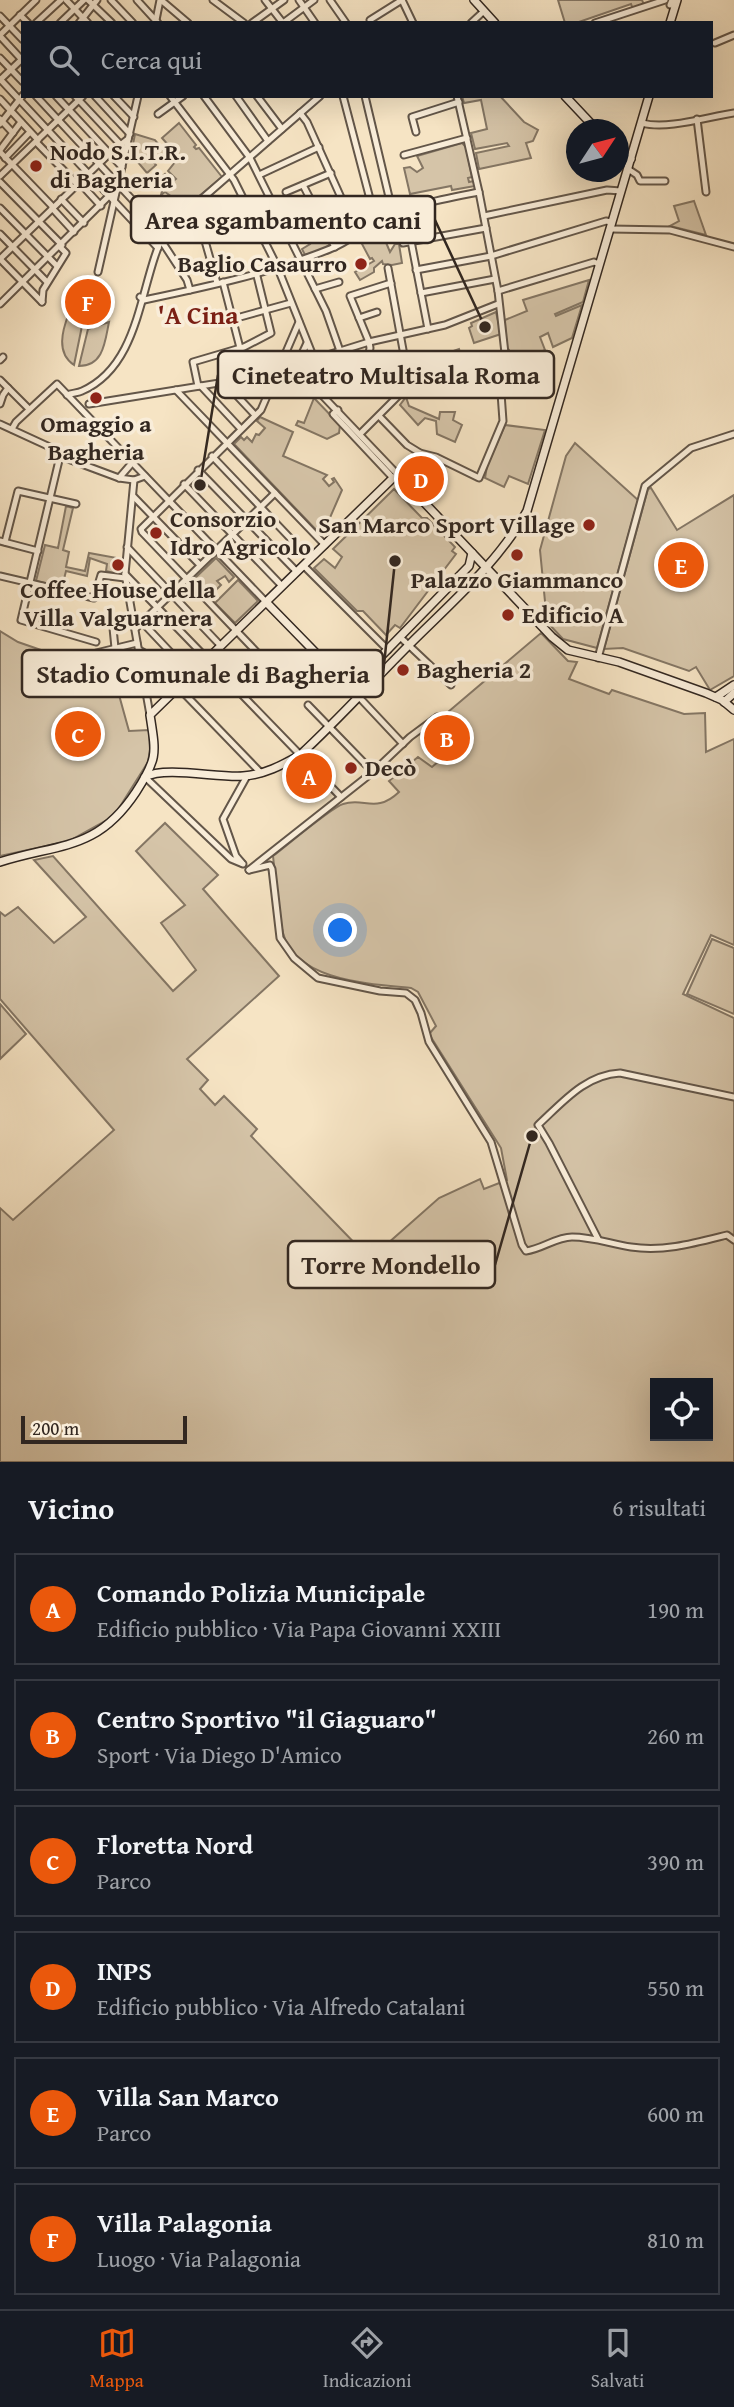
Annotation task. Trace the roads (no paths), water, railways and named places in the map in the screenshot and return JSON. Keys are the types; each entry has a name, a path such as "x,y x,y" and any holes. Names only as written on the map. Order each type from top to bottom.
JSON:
{"street":[{"path":"21,58 0,36 36,0"},
{"path":"38,21 63,0 83,21"},
{"path":"111,0 131,21"},
{"path":"137,0 155,21"},
{"path":"213,0 241,21"},
{"path":"265,0 281,21"},
{"path":"255,21 284,0"},
{"path":"299,0 314,21"},
{"path":"286,21 314,0"},
{"path":"330,0 345,21"},
{"path":"370,20 402,0 412,21"},
{"path":"474,0 493,21"},
{"path":"62,21 74,9 91,1"},
{"path":"83,21 91,1"},
{"path":"91,1 109,21"},
{"path":"156,21 163,1 186,21"},
{"path":"602,21 670,3 670,21"},
{"path":"473,21 484,11"},
{"path":"20,15 26,21"},
{"path":"0,16 21,38"},
{"path":"715,43 734,35"},
{"path":"0,58 21,80"},
{"path":"13,133 1,121 21,97 0,80 21,60"},
{"path":"22,98 47,131 158,248"},
{"path":"38,98 140,208 187,280 190,290"},
{"path":"58,98 122,167"},
{"path":"0,176 79,98 120,144"},
{"path":"97,98 129,136"},
{"path":"116,98 134,117"},
{"path":"98,272 112,200 119,184 138,98"},
{"path":"171,98 231,176 277,266 313,356 306,375 308,385"},
{"path":"158,114 181,98"},
{"path":"205,98 250,158 315,289 340,351"},
{"path":"237,98 268,141"},
{"path":"259,98 282,129"},
{"path":"306,98 311,104"},
{"path":"67,395 80,393 115,365 136,324 142,298 166,230 318,98"},
{"path":"345,98 376,222"},
{"path":"365,98 393,214 403,243 486,228"},
{"path":"567,98 587,119"},
{"path":"629,166 648,98"},
{"path":"0,99 101,206"},
{"path":"379,416 407,445 479,478 503,421 502,393 506,385 507,371 498,291 458,99 412,117 416,132"},
{"path":"300,113 319,147 357,233"},
{"path":"642,122 652,125 734,113"},
{"path":"697,119 706,192"},
{"path":"22,122 2,141 0,151 74,232"},
{"path":"5,158 30,132"},
{"path":"0,182 38,222 61,246 66,253 47,282 42,294 43,303 0,259 38,222 52,207 129,136"},
{"path":"404,155 467,138"},
{"path":"2,141 12,152"},
{"path":"259,175 319,147"},
{"path":"629,170 640,181 665,181"},
{"path":"286,192 331,173"},
{"path":"145,777 161,772 247,776 261,773 300,755 449,606 513,535 527,511 624,182"},
{"path":"303,185 335,247"},
{"path":"484,216 607,190 621,191"},
{"path":"142,298 220,283 301,260 335,247 376,222 409,207 479,192"},
{"path":"61,199 84,223"},
{"path":"0,294 3,302 101,206 112,200"},
{"path":"195,206 240,348"},
{"path":"0,208 57,267"},
{"path":"416,270 491,256 606,221 610,225 670,230 734,247"},
{"path":"0,234 47,282"},
{"path":"411,241 428,329"},
{"path":"498,291 594,262 599,264"},
{"path":"388,268 410,388"},
{"path":"241,429 200,386 192,362 240,348 271,333 256,272"},
{"path":"421,293 495,279"},
{"path":"315,289 339,282"},
{"path":"366,369 369,342 350,296 391,283"},
{"path":"233,319 291,303"},
{"path":"313,356 321,357 369,342 445,325 498,304"},
{"path":"359,318 377,312"},
{"path":"269,665 141,529 261,410 299,322"},
{"path":"290,379 307,343"},
{"path":"321,357 329,362 400,376 408,374"},
{"path":"89,404 275,374 308,385 338,410 397,478 406,484 568,650 620,662 716,697 734,710"},
{"path":"357,433 379,416 405,389 496,374"},
{"path":"249,378 266,396"},
{"path":"0,380 29,409"},
{"path":"225,383 256,415"},
{"path":"12,429 29,409 57,384 403,744"},
{"path":"0,404 8,388"},
{"path":"176,390 325,545"},
{"path":"80,393 89,404"},
{"path":"86,416 89,404"},
{"path":"0,424 52,448 60,456 119,478 134,480 145,476"},
{"path":"598,658 645,486 691,448 734,434"},
{"path":"406,484 422,461 420,453"},
{"path":"60,456 21,620 96,642"},
{"path":"212,457 388,650"},
{"path":"119,478 132,463"},
{"path":"198,470 297,572"},
{"path":"150,715 397,478"},
{"path":"134,480 125,576 150,715 155,766 161,772"},
{"path":"184,484 282,586"},
{"path":"38,551 2,541 18,491 76,504"},
{"path":"135,629 275,493"},
{"path":"133,496 200,565"},
{"path":"127,547 221,646"},
{"path":"349,688 466,569 471,562 472,553"},
{"path":"466,569 484,566"},
{"path":"0,576 94,598 101,575 125,576 341,797"},
{"path":"439,597 449,606"},
{"path":"132,616 142,621 191,674"},
{"path":"113,628 115,648"},
{"path":"400,637 451,685"},
{"path":"96,653 138,646"},
{"path":"138,646 261,773"},
{"path":"357,697 360,677"},
{"path":"716,697 734,685"},
{"path":"724,702 734,693"},
{"path":"308,705 373,772"},
{"path":"249,870 373,772 437,717"},
{"path":"0,862 63,847 107,827 116,819 154,759"},
{"path":"247,776 223,819 236,856 249,870"},
{"path":"145,777 231,859 243,864"},
{"path":"249,870 270,865 282,944 289,954 315,976 356,987 406,993 415,1000 429,1042 491,1142 524,1248 529,1251 567,1237 598,1239 632,1247 669,1249 727,1235 734,1240"},
{"path":"598,1239 538,1125 581,1086 603,1075 621,1073 734,1097"}],"place":[{"name":"Nodo S.I.T.R. di Bagheria","path":"36,166"},
{"name":"Baglio Casaurro","path":"361,264"},
{"name":"Villa Palagonia","path":"88,302"},
{"name":"Area sgambamento cani","path":"485,327"},
{"name":"Omaggio a Bagheria","path":"96,398"},
{"name":"INPS","path":"421,479"},
{"name":"Cineteatro Multisala Roma","path":"200,485"},
{"name":"San Marco Sport Village","path":"589,525"},
{"name":"Consorzio Idro Agricolo","path":"156,533"},
{"name":"Palazzo Giammanco","path":"517,555"},
{"name":"Stadio Comunale di Bagheria","path":"395,561"},
{"name":"Coffee House della Villa Valguarnera","path":"118,565"},
{"name":"Villa San Marco","path":"681,565"},
{"name":"Edificio A","path":"508,615"},
{"name":"Bagheria 2","path":"403,670"},
{"name":"Floretta Nord","path":"78,734"},
{"name":"Centro Sportivo \"il Giaguaro\"","path":"447,738"},
{"name":"Decò","path":"351,768"},
{"name":"Comando Polizia Municipale","path":"309,776"},
{"name":"Torre Mondello","path":"532,1136"}],"district":[{"name":"'A Cina","path":"198,315"}]}
